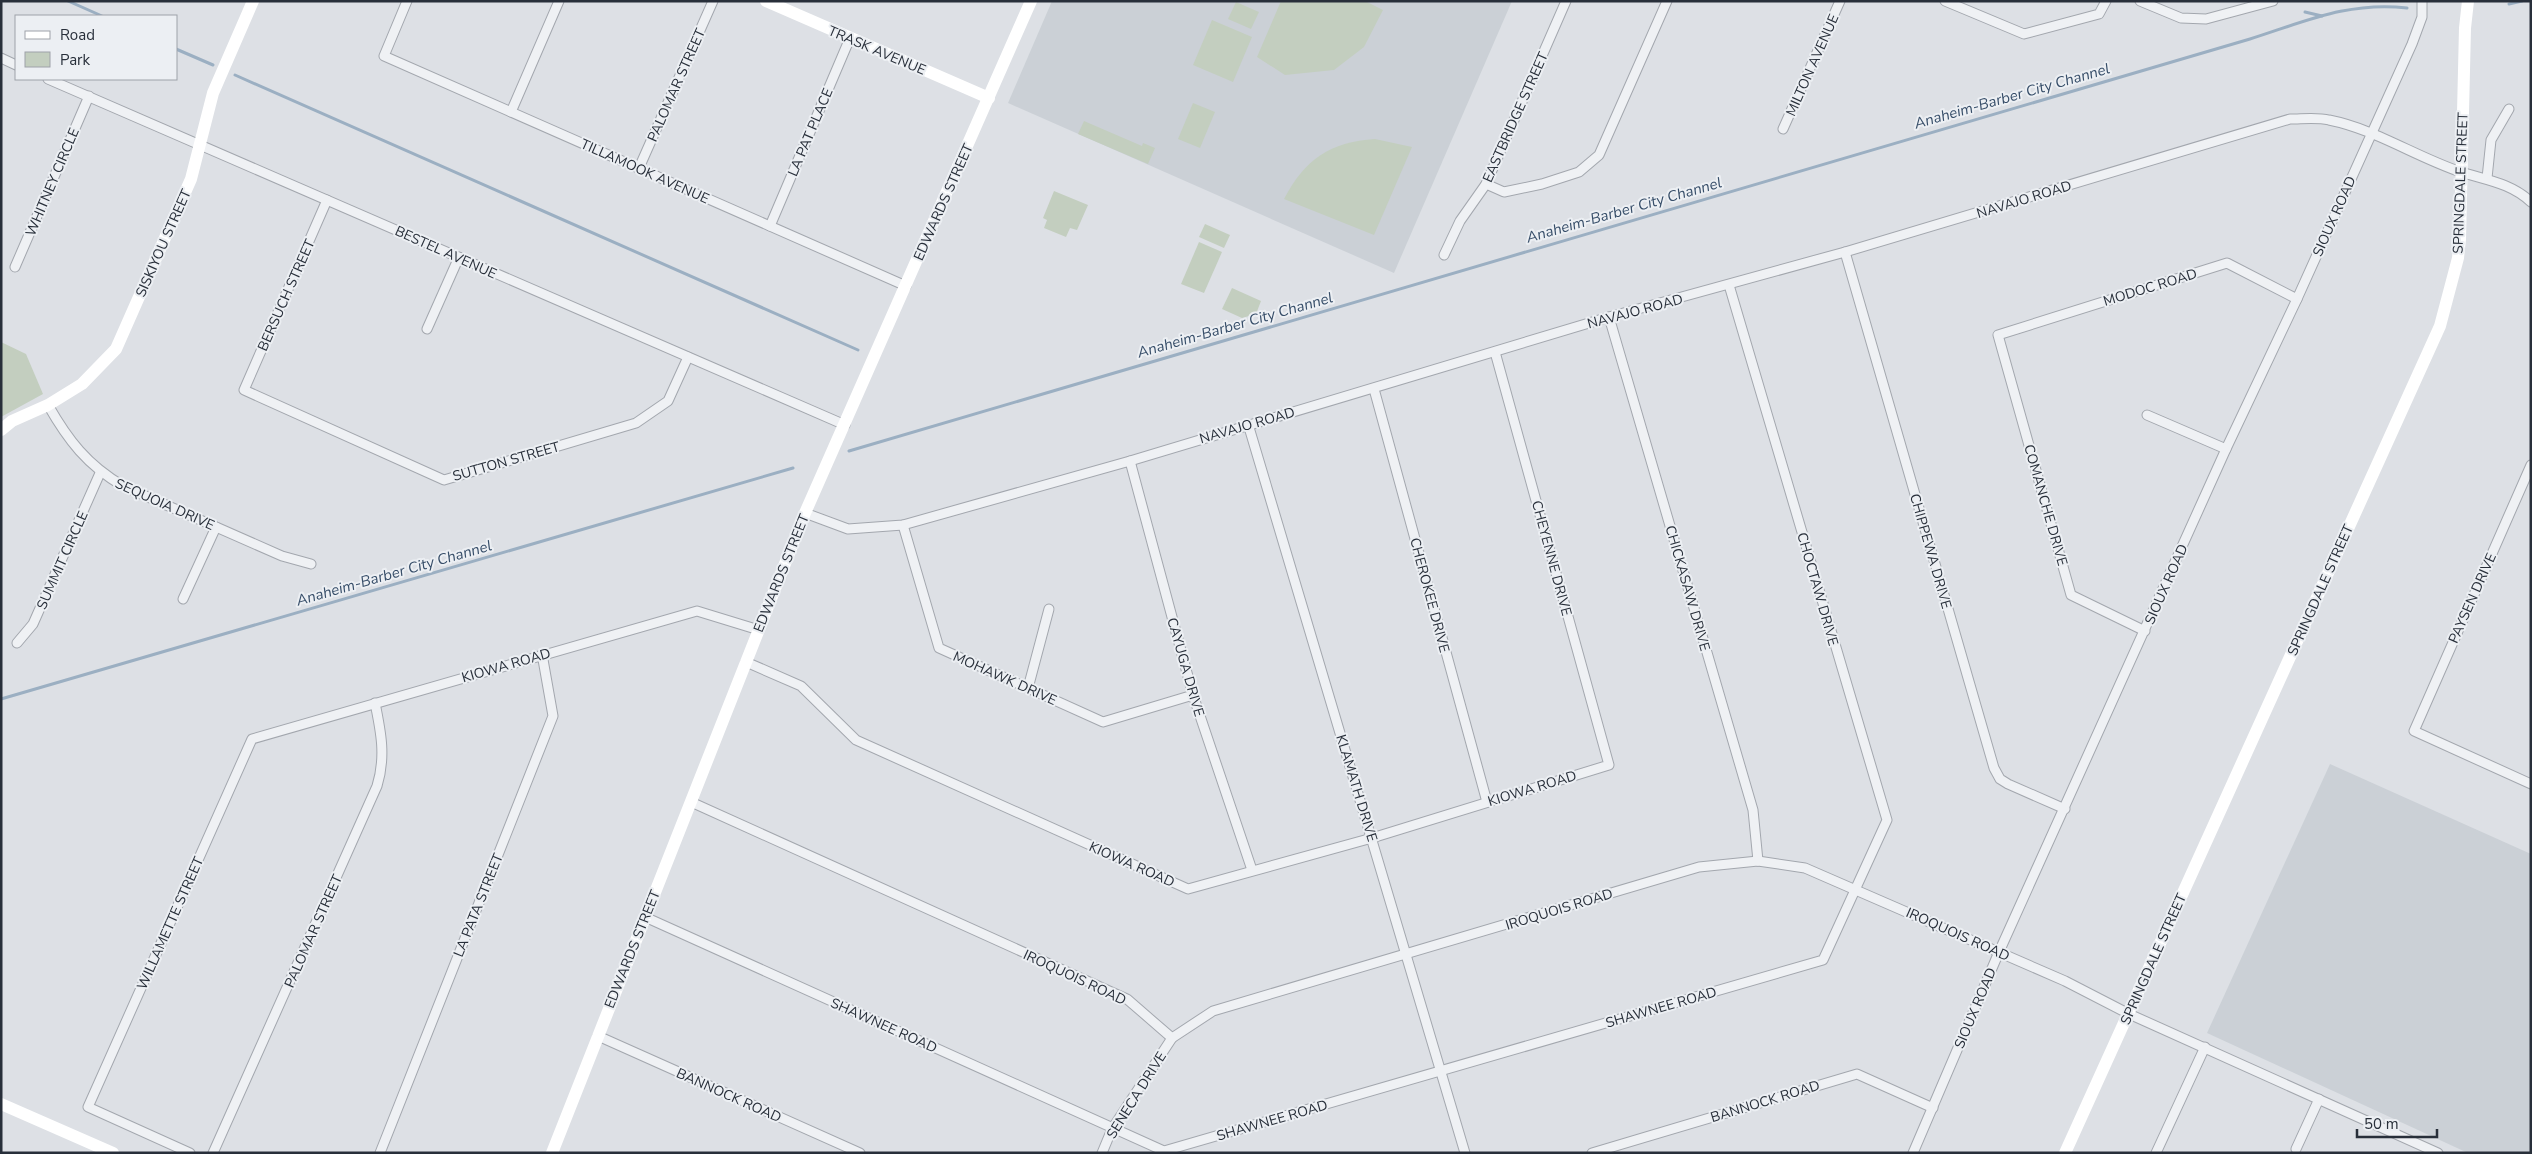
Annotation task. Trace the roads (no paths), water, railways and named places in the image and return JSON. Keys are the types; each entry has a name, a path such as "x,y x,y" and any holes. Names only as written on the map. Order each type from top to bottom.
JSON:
{"street":[{"name":"SISKIYOU STREET","path":"1,430 12,421 48,405 82,384 116,349 191,179 213,93 253,1"},
{"name":"TILLAMOOK AVENUE","path":"407,1 384,56 906,286"},
{"path":"511,112 559,1"},
{"name":"PALOMAR STREET","path":"639,168 713,1"},
{"name":"TRASK AVENUE","path":"766,1 989,98"},
{"name":"EDWARDS STREET","path":"552,1153 805,514 1031,1"},
{"name":"EASTBRIDGE STREET","path":"1444,256 1460,221 1486,184 1566,1"},
{"path":"1486,184 1504,192 1579,172 1591,164 1599,155 1667,1"},
{"name":"MILTON AVENUE","path":"1784,129 1840,1"},
{"path":"1945,1 2024,34 2099,14 2106,1"},
{"path":"2140,1 2181,18 2206,19 2273,1"},
{"name":"SIOUX ROAD","path":"1913,1153 1999,952 2226,449 2297,299 2412,44 2422,17 2422,1"},
{"name":"SPRINGDALE STREET","path":"2066,1153 2440,326 2458,258 2465,28 2468,1"},
{"name":"LA PAT PLACE","path":"770,226 850,38"},
{"path":"1,58 15,65"},
{"name":"BESTEL AVENUE","path":"50,80 845,425"},
{"name":"WHITNEY CIRCLE","path":"15,268 88,96"},
{"path":"2487,178 2491,140 2509,109"},
{"name":"NAVAJO ROAD","path":"805,514 848,529 903,525 1130,461 1248,424 1374,389 1610,317 1845,252 2290,119 2328,120 2370,134 2461,172 2487,178 2521,192 2531,202"},
{"name":"BERSUCH STREET","path":"244,390 327,200"},
{"name":"CHIPPEWA DRIVE","path":"1845,252 1994,768 2000,779 2008,784 2065,809"},
{"path":"427,329 459,257"},
{"name":"MODOC ROAD","path":"1998,335 2227,263 2297,299"},
{"name":"CHOCTAW DRIVE","path":"1729,285 1886,820 1854,888"},
{"name":"CHICKASAW DRIVE","path":"1610,317 1753,810 1758,861"},
{"name":"COMANCHE DRIVE","path":"1998,335 2071,595 2145,631"},
{"name":"CHEYENNE DRIVE","path":"1495,352 1609,765"},
{"name":"SUTTON STREET","path":"244,390 444,480 636,423 668,401 688,357"},
{"name":"CHEROKEE DRIVE","path":"1374,389 1487,802"},
{"name":"SEQUOIA DRIVE","path":"48,405 77,449 100,473 123,486 282,556 312,564"},
{"path":"2147,415 2226,449"},
{"name":"KLAMATH DRIVE","path":"1248,424 1465,1153"},
{"name":"CAYUGA DRIVE","path":"1130,461 1193,695 1252,870"},
{"name":"PAYSEN DRIVE","path":"2531,465 2414,731 2531,784"},
{"name":"SUMMIT CIRCLE","path":"17,643 33,624 100,473"},
{"name":"MOHAWK DRIVE","path":"903,525 939,648 1103,722 1193,695"},
{"path":"183,599 216,527"},
{"path":"1028,688 1050,609"},
{"name":"KIOWA ROAD","path":"252,739 542,654 697,611 759,630"},
{"name":"LA PATA STREET","path":"380,1153 553,716 542,654"},
{"name":"KIOWA ROAD","path":"746,662 801,686 856,740 1188,889 1372,838 1609,765"},
{"name":"PALOMAR STREET","path":"213,1153 377,786 384,756 383,740 375,703"},
{"name":"WILLAMETTE STREET","path":"190,1153 88,1107 252,739"},
{"name":"IROQUOIS ROAD","path":"691,802 1127,1000 1172,1038 1213,1011 1405,956 1699,867 1758,861 1805,868 2065,981 2129,1014 2438,1153"},
{"name":"SHAWNEE ROAD","path":"645,917 1164,1151 1823,960 1854,888"},
{"name":"BANNOCK ROAD","path":"598,1036 860,1153"},
{"name":"SENECA DRIVE","path":"1102,1153 1112,1129 1172,1038"},
{"path":"2156,1153 2205,1047"},
{"name":"BANNOCK ROAD","path":"1592,1153 1857,1074 1933,1108"},
{"path":"2296,1149 2319,1099"},
{"path":"1,1104 113,1153"}],"waterway":[{"path":"68,1 100,15"},
{"path":"2509,4 2522,1"},
{"name":"Anaheim-Barber City Channel","path":"849,451 2250,39 2308,20 2346,10 2386,7 2407,8"},
{"path":"2305,12 2322,16"},
{"path":"178,50 213,65"},
{"path":"235,75 858,350"},
{"name":"Anaheim-Barber City Channel","path":"1,699 793,468"}]}
